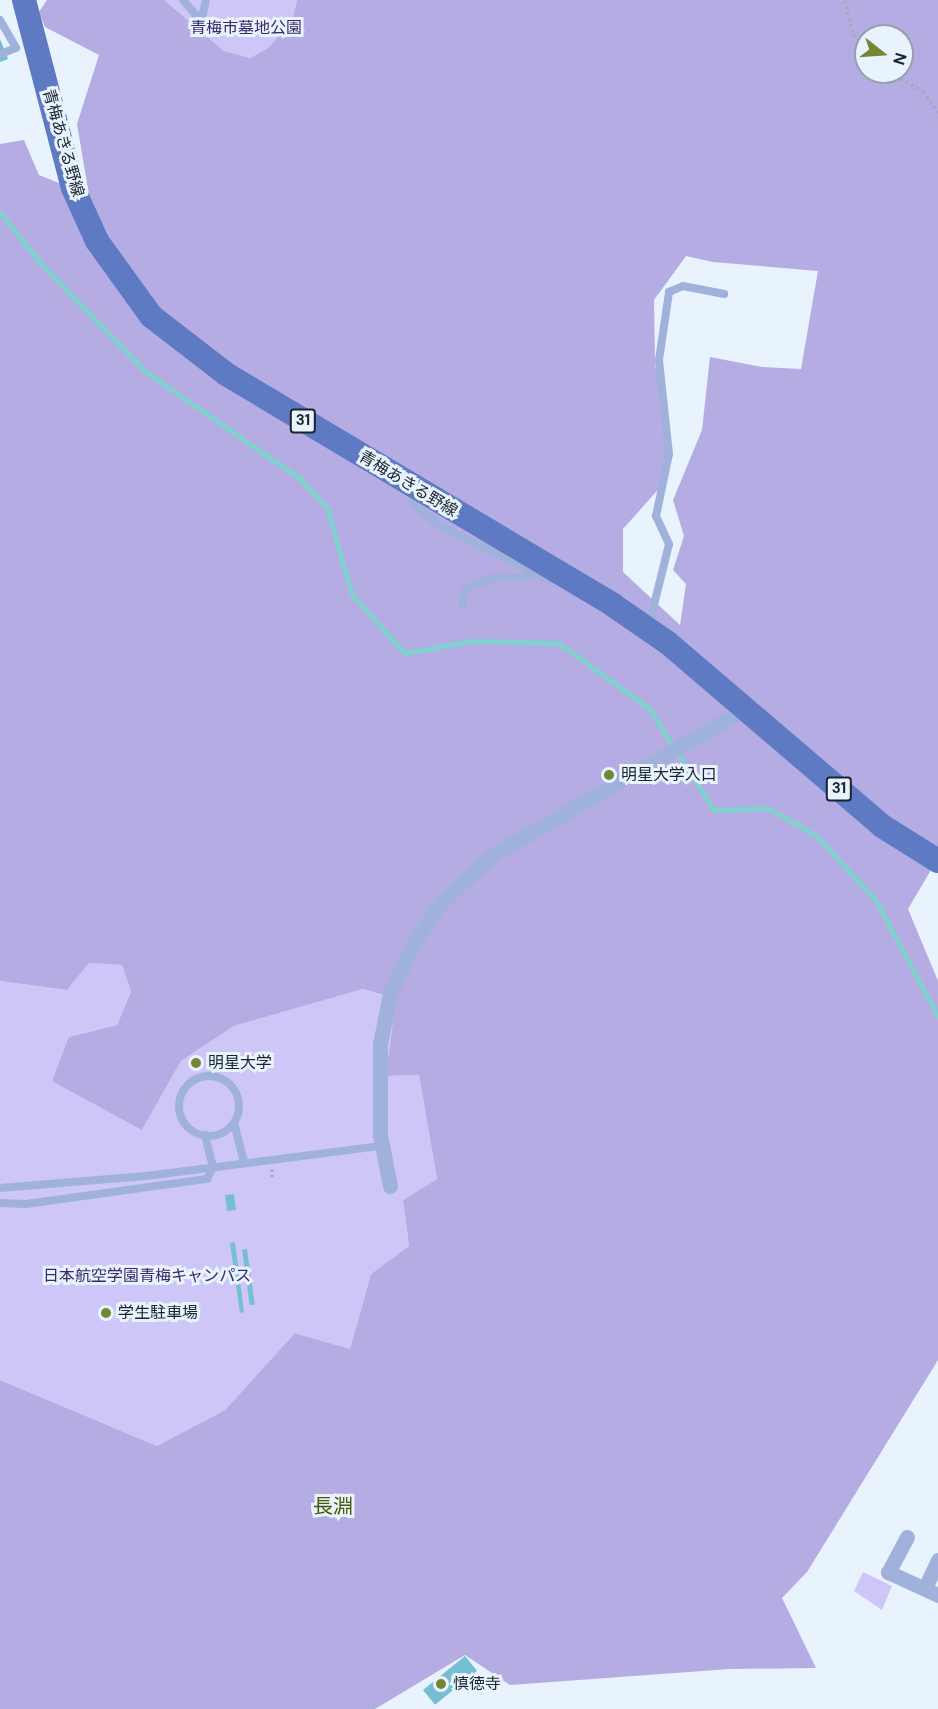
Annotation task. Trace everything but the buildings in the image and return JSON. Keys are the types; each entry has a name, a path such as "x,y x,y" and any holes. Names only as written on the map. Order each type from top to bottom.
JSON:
{"main road":[{"name":"青梅あきる野線","path":"24,0 73,188 97,241 132,294 151,316 199,357 648,629 747,708 882,826 938,861"}],"street":[{"path":"390,1186 381,1146 380,1044 390,994 413,944 441,902 494,854 747,708"},
{"path":"907,1537 888,1572 932,1591 938,1560"}],"lane":[{"path":"183,0 198,18 204,13 206,0"},
{"path":"0,20 16,48 0,54"},
{"path":"648,629 669,544 656,516 669,454 659,360 669,292 684,286 724,294"},
{"path":"407,485 414,504 440,526 565,587 577,584"},
{"path":"462,605 465,590 492,578 524,578 534,573"},
{"path":"201,1076 220,1077 232,1085 240,1110 234,1123 220,1135 205,1135 188,1130 179,1115 178,1097 187,1085 201,1076"},
{"path":"234,1123 244,1162"},
{"path":"0,1203 26,1204 207,1179 213,1167 205,1135"},
{"path":"0,1188 213,1167 381,1146"}],"path":[{"path":"845,0 854,35"},
{"path":"911,84 923,91 938,112"}],"green space":[{"name":"青梅市墓地公園","path":"164,0 297,0 292,21 268,48 250,58 224,51"},
{"name":"日本航空学園青梅キャンパス","path":"89,963 122,965 131,992 117,1025 69,1037 142,1130 181,1061 234,1026 363,989 396,1000 391,1076 419,1075 437,1179 403,1200 409,1246 371,1274 350,1349 295,1333 225,1410 157,1446 0,1380 0,981 67,990"},
{"path":"863,1572 892,1586 882,1610 854,1591"}],"shaded area":[{"path":"47,0 164,0 224,51 250,58 268,48 292,21 297,0 938,0 938,858 908,909 938,981 938,1360 807,1572 782,1598 816,1668 730,1669 510,1685 465,1655 375,1709 0,1709 0,1380 157,1446 225,1410 295,1333 350,1349 371,1274 409,1246 403,1200 437,1179 419,1075 386,1076 396,999 363,989 234,1026 181,1061 142,1130 52,1081 69,1037 117,1025 131,992 122,965 89,963 67,990 0,981 0,144 24,140 39,175 89,195 77,124 99,55 45,27 39,12","holes":["686,256 713,262 818,271 801,369 762,367 710,357 702,430 673,500 684,536 673,570 686,584 680,625 623,572 623,529 664,483 668,432 655,364 654,300"]}],"waterway":[{"path":"0,212 40,262 145,371 301,479 328,509 352,594 405,653 472,641 559,643 649,708 714,810 768,808 816,835 876,900 938,1016"}],"place":[{"name":"明星大学入口","path":"609,775"},
{"name":"明星大学","path":"196,1063"},
{"name":"学生駐車場","path":"106,1313"},
{"name":"慎徳寺","path":"441,1684"}],"district":[{"name":"長淵","path":"333,1506"}]}
